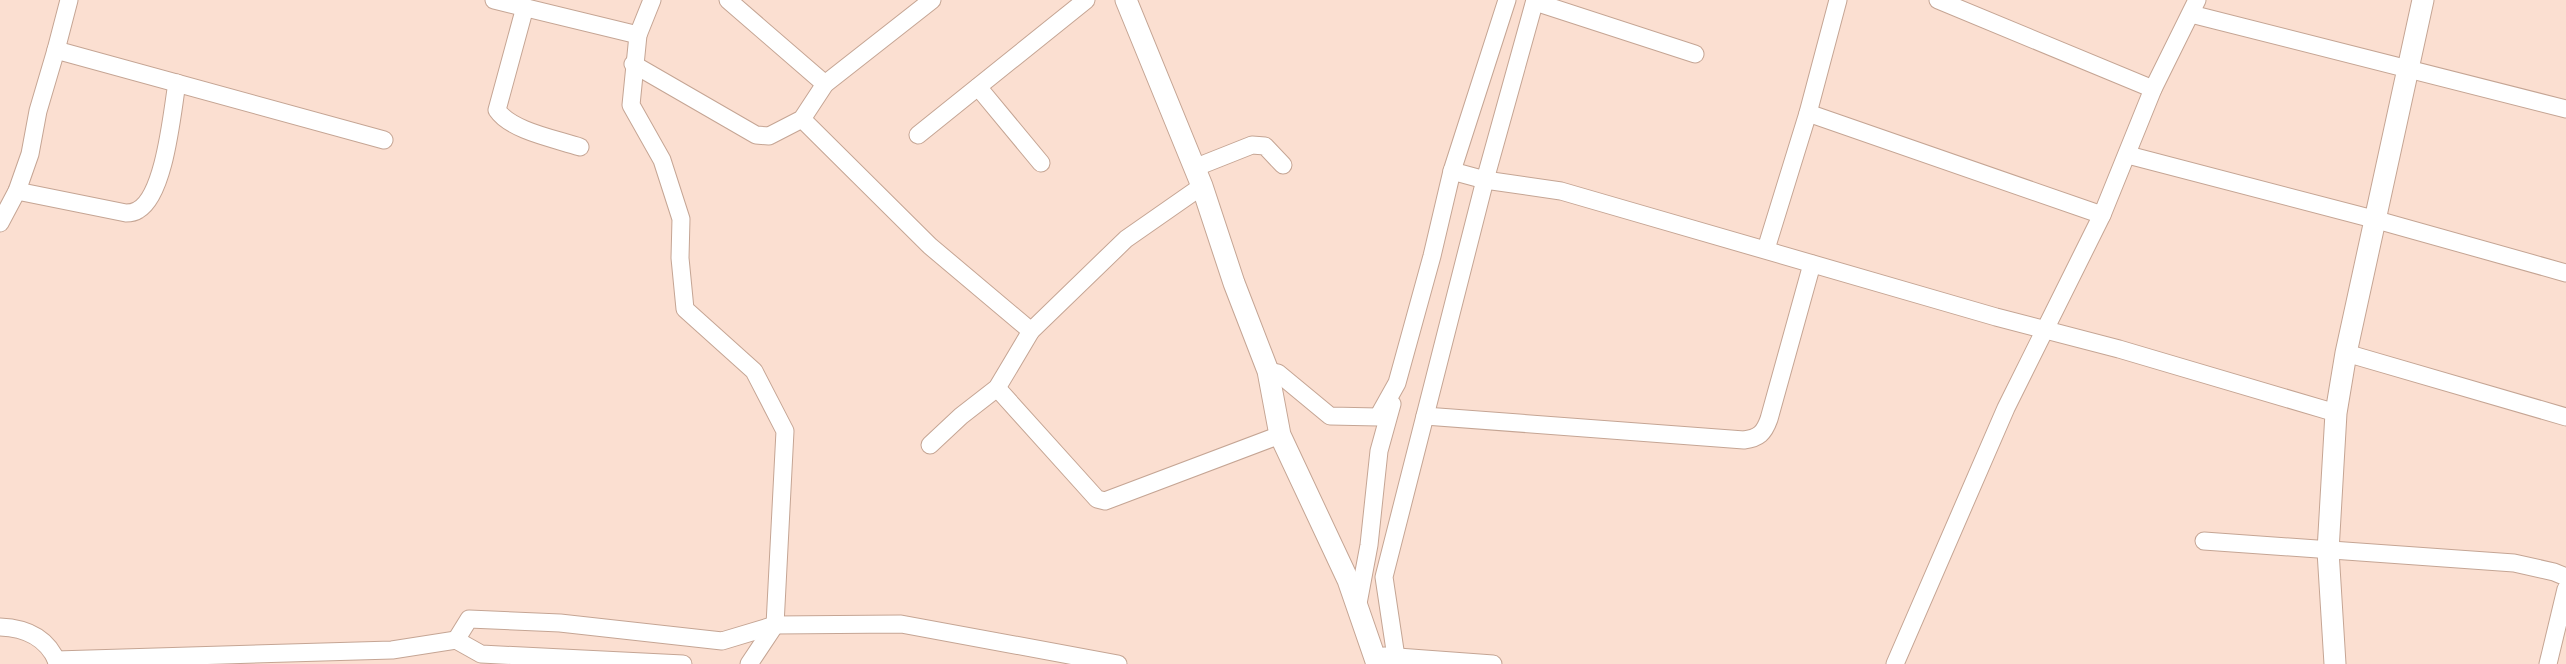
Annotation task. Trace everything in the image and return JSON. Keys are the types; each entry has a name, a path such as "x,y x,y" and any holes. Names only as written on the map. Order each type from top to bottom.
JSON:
{"street":[{"path":"0,223 16,191 30,154 38,111 69,0"},
{"path":"494,0 638,35"},
{"path":"652,0 638,35 633,64 631,104 662,160 681,219 680,258 685,309 754,371 785,431 775,625 749,664"},
{"path":"728,0 825,84"},
{"path":"633,64 756,135 769,136 802,118 825,84 932,0"},
{"path":"918,135 1086,0"},
{"path":"1126,0 1198,177 1234,283 1268,371 1280,435 1348,580 1375,660 1396,657 1493,664"},
{"path":"1358,609 1369,545 1379,451 1432,256 1452,171 1507,0"},
{"path":"1766,249 1808,113 1838,0"},
{"path":"1938,0 2153,89"},
{"path":"2335,664 2328,551 2336,413 2346,353 2423,0"},
{"path":"1396,657 1384,577 1485,180 1535,1 1695,54"},
{"path":"525,7 497,110 503,119 517,126 580,148"},
{"path":"1895,664 2006,408 2044,328 2102,215 2128,155 2153,89 2194,7 2407,68 2566,109"},
{"path":"56,50 384,140"},
{"path":"16,191 126,214 138,210 150,198 160,174 177,83"},
{"path":"978,87 1041,163"},
{"path":"1808,113 2102,215"},
{"path":"802,118 930,246 1031,331"},
{"path":"930,445 960,416 998,388 1031,331 1126,239 1198,177 1252,144 1264,146 1283,165"},
{"path":"2128,155 2376,220 2566,273"},
{"path":"1452,171 1485,180 1561,191 1766,249 1812,264 1996,317 2044,328 2336,413"},
{"path":"1425,416 1744,440 1756,438 1764,431 1769,419 1812,264"},
{"path":"2346,353 2566,417"},
{"path":"1268,371 1278,372 1330,416 1378,417 1397,383"},
{"path":"998,388 1097,499 1105,501 1280,435"},
{"path":"2204,541 2514,564 2554,572 2566,577"},
{"path":"2548,664 2566,589"},
{"path":"456,640 469,619 560,623 722,641 775,625 901,624 1118,664"},
{"path":"0,627 13,627 38,636 53,653 57,662 392,650 456,640 481,654 683,664"}]}
